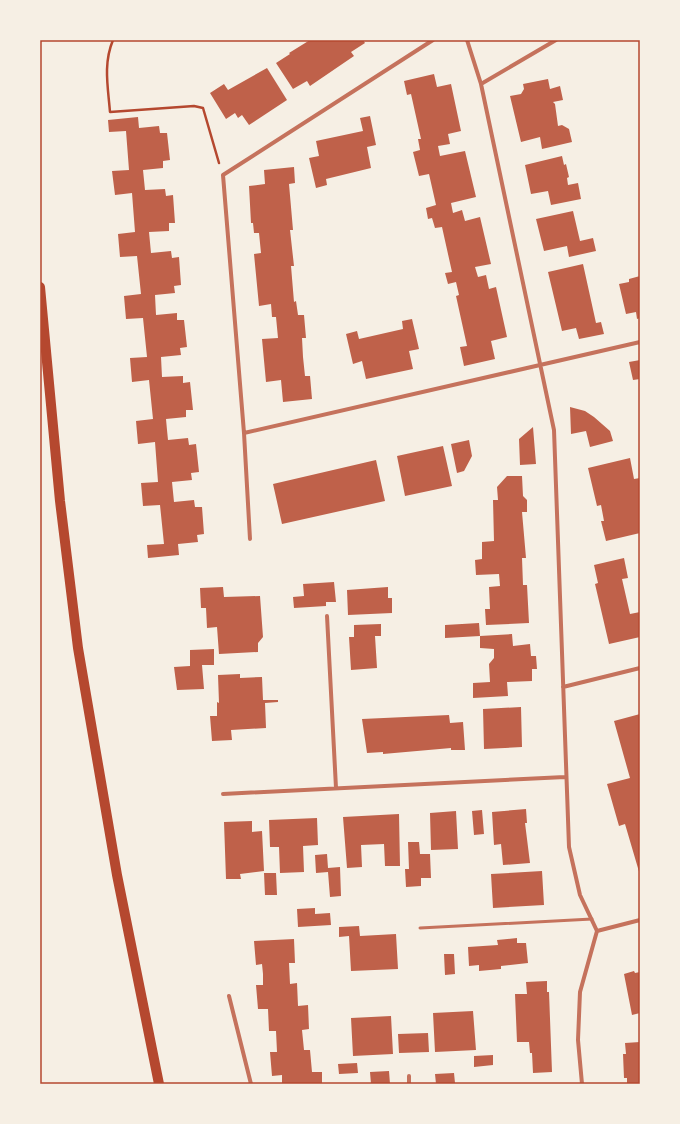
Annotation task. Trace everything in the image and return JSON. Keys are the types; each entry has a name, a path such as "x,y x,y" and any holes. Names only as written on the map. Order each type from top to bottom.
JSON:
{"main road":[{"path":"40,287 60,501 78,648 117,875 159,1084"}],"street":[{"path":"250,539 244,433 223,175 433,40"},
{"path":"467,40 480,84 554,430 565,776 569,847 580,895 597,931 580,992 578,1040 582,1084"},
{"path":"480,84 556,40"},
{"path":"244,433 640,342"},
{"path":"326,616 336,788"},
{"path":"563,687 640,668"},
{"path":"223,794 565,776"},
{"path":"597,931 640,920"},
{"path":"229,996 251,1084"},
{"path":"409,1076 409,1084"}],"lane":[{"path":"420,928 592,919"}],"path":[{"path":"113,40 108,50 106,66 110,112 194,106 203,108 223,175"}],"building":[{"path":"310,40 363,40 365,43 351,52 354,56 310,86 307,81 293,89 276,63"},
{"path":"267,68 287,100 249,125 242,115 238,118 235,113 226,119 210,93 224,84 228,90"},
{"path":"434,74 437,87 451,84 461,131 448,134 450,144 438,146 440,156 465,151 476,197 451,203 453,213 462,210 465,221 480,217 491,264 475,267 478,277 486,275 489,289 496,287 507,337 491,341 495,359 464,366 460,347 467,346 456,296 459,295 456,282 448,284 445,273 452,272 442,227 435,228 432,218 428,219 426,208 436,205 429,174 419,176 413,152 420,150 418,139 421,139 411,94 407,95 404,81"},
{"path":"548,79 550,89 560,86 563,100 553,102 555,104 558,126 562,125 569,129 572,142 542,149 540,137 521,142 510,96 521,94 524,89 523,84"},
{"path":"370,116 376,145 367,147 371,168 326,179 327,185 316,188 309,158 319,156 316,141 363,131 360,118"},
{"path":"138,117 139,128 159,126 160,133 167,133 170,160 163,161 163,168 143,170 145,190 165,189 166,196 173,195 175,223 169,223 169,231 149,232 151,253 171,251 172,258 179,257 181,285 174,286 175,293 155,295 156,315 177,313 177,320 184,320 187,347 180,348 181,355 161,357 162,377 183,376 183,383 190,382 193,410 186,410 186,417 166,419 167,430 168,440 188,438 189,445 196,444 199,472 191,473 192,480 172,482 174,502 194,500 195,507 202,507 204,534 197,535 198,542 178,544 179,555 148,558 147,545 164,544 160,505 143,506 141,483 158,482 155,442 138,444 136,421 153,419 149,380 132,382 130,358 147,357 143,318 126,319 124,296 141,294 137,256 120,257 118,234 135,232 132,193 115,195 112,171 129,170 126,131 109,132 108,120"},
{"path":"562,156 564,165 566,164 569,177 567,178 568,185 578,183 581,199 551,205 548,191 531,194 525,165"},
{"path":"294,167 295,183 289,184 293,230 290,230 294,266 291,266 294,302 296,301 298,315 304,315 306,338 302,338 303,357 305,376 310,376 312,399 283,402 281,380 266,382 262,339 278,338 276,317 272,317 271,304 259,306 254,254 261,253 259,233 254,233 253,223 251,223 249,186 265,184 264,170"},
{"path":"573,211 580,241 593,238 596,251 569,257 567,246 544,251 536,219"},
{"path":"583,264 596,323 601,322 604,334 579,339 576,328 562,331 548,272"},
{"path":"640,276 640,318 637,319 636,312 626,314 619,284 629,282 629,279"},
{"path":"412,319 419,349 409,351 413,369 366,379 362,361 353,364 346,334 357,331 359,339 403,329 402,321"},
{"path":"640,360 640,379 633,380 629,362"},
{"path":"570,407 585,411 594,417 610,431 613,441 590,447 586,431 571,434"},
{"path":"533,427 536,464 520,465 519,439"},
{"path":"469,440 472,456 464,471 457,473 451,444"},
{"path":"443,446 452,486 405,496 397,456"},
{"path":"630,458 634,479 640,478 640,533 606,541 601,521 604,521 601,505 597,506 588,468"},
{"path":"376,460 385,501 282,524 273,484"},
{"path":"507,476 522,476 523,496 527,500 527,512 522,512 526,558 522,558 523,585 527,585 529,623 486,625 485,609 490,609 489,587 500,586 499,574 476,575 475,560 482,559 482,542 494,541 493,500 498,500 497,487"},
{"path":"624,558 628,578 622,579 630,614 640,612 640,637 609,644 595,584 598,583 594,565"},
{"path":"334,582 336,602 326,602 326,606 294,608 293,597 304,596 303,584"},
{"path":"223,587 224,597 260,596 263,637 258,643 258,652 219,654 217,627 207,628 206,608 201,608 200,588"},
{"path":"388,587 388,598 392,598 392,613 348,615 347,590"},
{"path":"479,623 480,636 445,638 445,625"},
{"path":"381,624 381,636 375,636 377,668 351,670 349,637 354,637 354,625"},
{"path":"512,634 513,646 530,644 531,656 536,656 537,669 532,669 532,681 507,682 508,696 473,698 473,683 490,682 489,664 494,658 494,649 480,648 480,636"},
{"path":"214,649 214,665 202,665 204,689 177,690 174,667 190,666 190,650"},
{"path":"240,674 240,678 262,677 263,700 278,700 278,702 265,703 266,728 231,730 232,740 212,741 210,716 217,716 217,702 219,703 218,675"},
{"path":"521,707 522,747 484,749 483,709"},
{"path":"640,714 640,875 625,824 619,826 607,784 630,778 614,721"},
{"path":"449,715 450,723 463,722 465,750 451,750 451,748 383,754 383,752 367,753 362,719"},
{"path":"526,809 527,823 525,823 530,863 503,865 501,844 494,845 492,812"},
{"path":"482,810 484,834 474,835 472,811"},
{"path":"456,811 458,849 431,850 430,813"},
{"path":"399,814 400,866 385,866 384,844 361,845 362,867 347,868 343,817"},
{"path":"317,818 318,845 303,846 304,872 280,873 279,847 270,847 269,820"},
{"path":"252,821 252,832 262,831 264,871 240,874 241,879 226,879 224,822"},
{"path":"408,842 419,842 420,854 430,854 431,878 421,878 421,886 406,887 405,869 409,869"},
{"path":"327,854 328,868 340,867 341,896 330,897 328,872 316,873 315,855"},
{"path":"542,871 544,905 493,908 491,874"},
{"path":"264,873 276,873 277,895 265,895"},
{"path":"315,908 315,914 330,913 331,925 298,927 297,909"},
{"path":"359,926 360,936 396,934 398,969 351,971 349,936 339,937 339,927"},
{"path":"517,938 517,943 526,943 528,963 501,966 501,969 479,971 479,965 469,966 468,947 498,945 497,940"},
{"path":"294,939 295,963 289,963 290,984 297,983 298,1006 308,1005 309,1029 302,1030 304,1050 310,1050 312,1072 322,1072 322,1084 282,1084 282,1075 272,1076 270,1052 277,1052 276,1031 269,1031 268,1009 258,1009 256,985 263,985 263,974 262,964 256,965 254,941"},
{"path":"444,954 454,954 455,974 445,975"},
{"path":"634,971 635,973 640,972 640,1013 632,1015 624,974"},
{"path":"547,981 547,992 549,992 552,1072 533,1073 532,1053 530,1053 529,1042 517,1042 515,994 527,994 526,982"},
{"path":"473,1011 476,1050 435,1052 433,1013"},
{"path":"391,1016 393,1054 353,1056 351,1018"},
{"path":"428,1033 429,1052 399,1053 398,1034"},
{"path":"640,1042 640,1084 627,1084 627,1078 624,1078 623,1054 626,1054 625,1043"},
{"path":"493,1055 493,1065 474,1067 474,1056"},
{"path":"357,1063 358,1073 339,1074 338,1064"},
{"path":"389,1071 390,1084 371,1084 370,1072"},
{"path":"454,1073 455,1083 436,1084 435,1074"}]}
